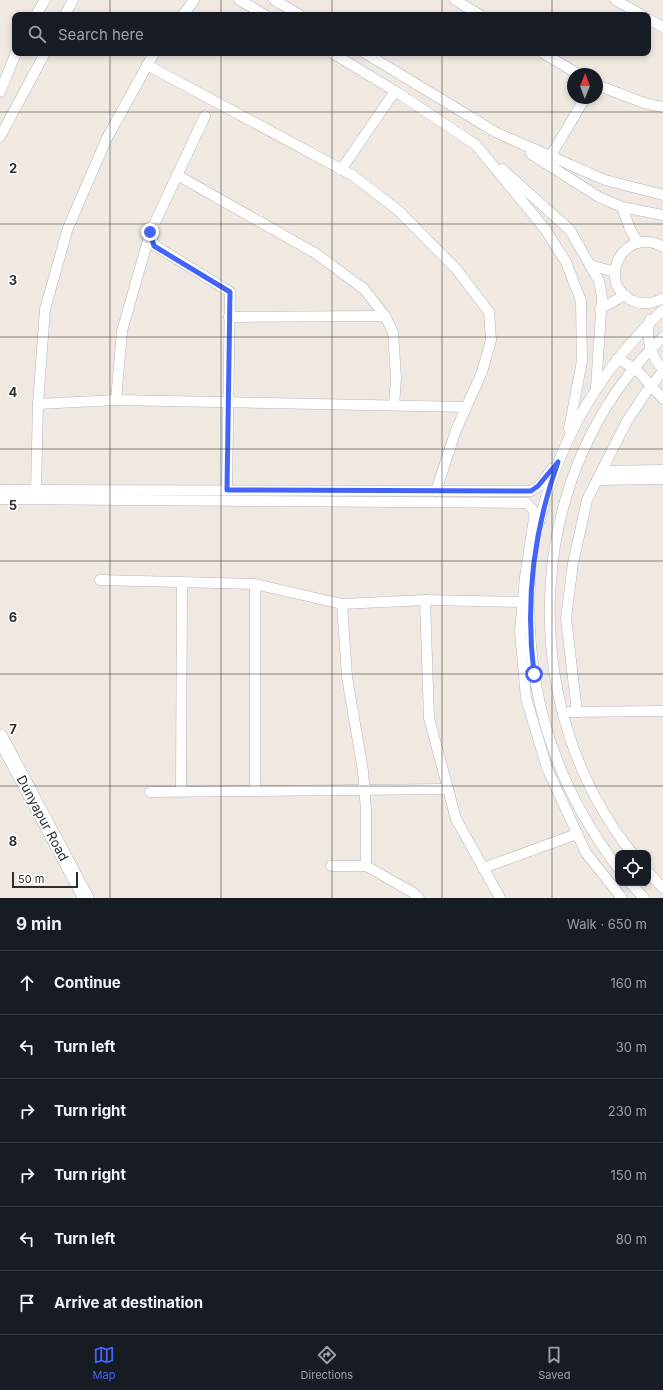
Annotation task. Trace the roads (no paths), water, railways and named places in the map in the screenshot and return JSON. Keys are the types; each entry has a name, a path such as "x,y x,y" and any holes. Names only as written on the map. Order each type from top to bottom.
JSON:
{"main road":[{"name":"Dunyapur Road","path":"0,737 86,898"}],"street":[{"path":"38,12 45,0"},
{"path":"67,12 73,0"},
{"path":"185,12 194,0"},
{"path":"239,0 260,12"},
{"path":"274,0 295,12"},
{"path":"455,0 469,3 477,12"},
{"path":"615,0 637,12"},
{"path":"651,21 663,27"},
{"path":"0,92 15,56"},
{"path":"0,137 43,56"},
{"path":"36,490 38,404 45,309 68,228 107,138 152,56"},
{"path":"337,56 395,91 476,145 570,230 599,281 602,297 595,390"},
{"path":"370,56 497,132 599,197 622,206 663,215"},
{"path":"548,56 568,68"},
{"path":"147,65 341,170 399,211 457,270 489,312 491,340 482,372 456,430 436,491"},
{"path":"603,87 644,103 663,107"},
{"path":"341,170 395,91"},
{"path":"550,157 581,104"},
{"path":"116,400 122,331 150,232 205,116"},
{"path":"497,132 550,157 605,180 663,195"},
{"path":"476,145 545,228 566,262 581,300 582,361 567,440"},
{"path":"177,175 315,253 364,289 385,316 393,332 396,378 394,406"},
{"path":"622,206 630,229 638,243"},
{"path":"150,232 154,246 230,292 227,490"},
{"path":"577,712 566,618 573,563 587,500 627,421 663,370 656,363 650,349 649,323 659,300 636,302 625,295 617,284 615,272 618,259 626,249 638,243 650,242 663,247"},
{"path":"590,265 615,272"},
{"path":"600,309 625,295"},
{"path":"615,864 591,830 566,783 544,721 534,674 529,626 531,579 541,516 558,462 567,440 595,390 617,359 649,323 663,310"},
{"path":"229,317 385,316"},
{"path":"630,850 613,826 589,785 571,742 562,713 554,673 549,626 550,579 557,533 570,487 588,444 611,402 650,349 663,337"},
{"path":"617,359 636,368 663,400"},
{"path":"38,404 116,400 466,407"},
{"path":"0,490 531,491 538,486 558,462"},
{"path":"602,471 663,470"},
{"path":"597,480 663,479"},
{"path":"0,499 527,503 535,512 522,602 520,631 526,698 547,768 586,853 622,898"},
{"path":"100,580 255,584 342,604 425,600 522,602"},
{"path":"181,790 182,582"},
{"path":"255,584 255,790"},
{"path":"425,600 429,718 456,819 500,898"},
{"path":"342,604 347,677 363,771 366,866"},
{"path":"562,713 663,711"},
{"path":"150,792 181,790 448,789"},
{"path":"483,868 577,834"},
{"path":"331,866 366,866 412,892 419,898"},
{"path":"651,875 663,888"},
{"path":"633,886 644,898"}]}
